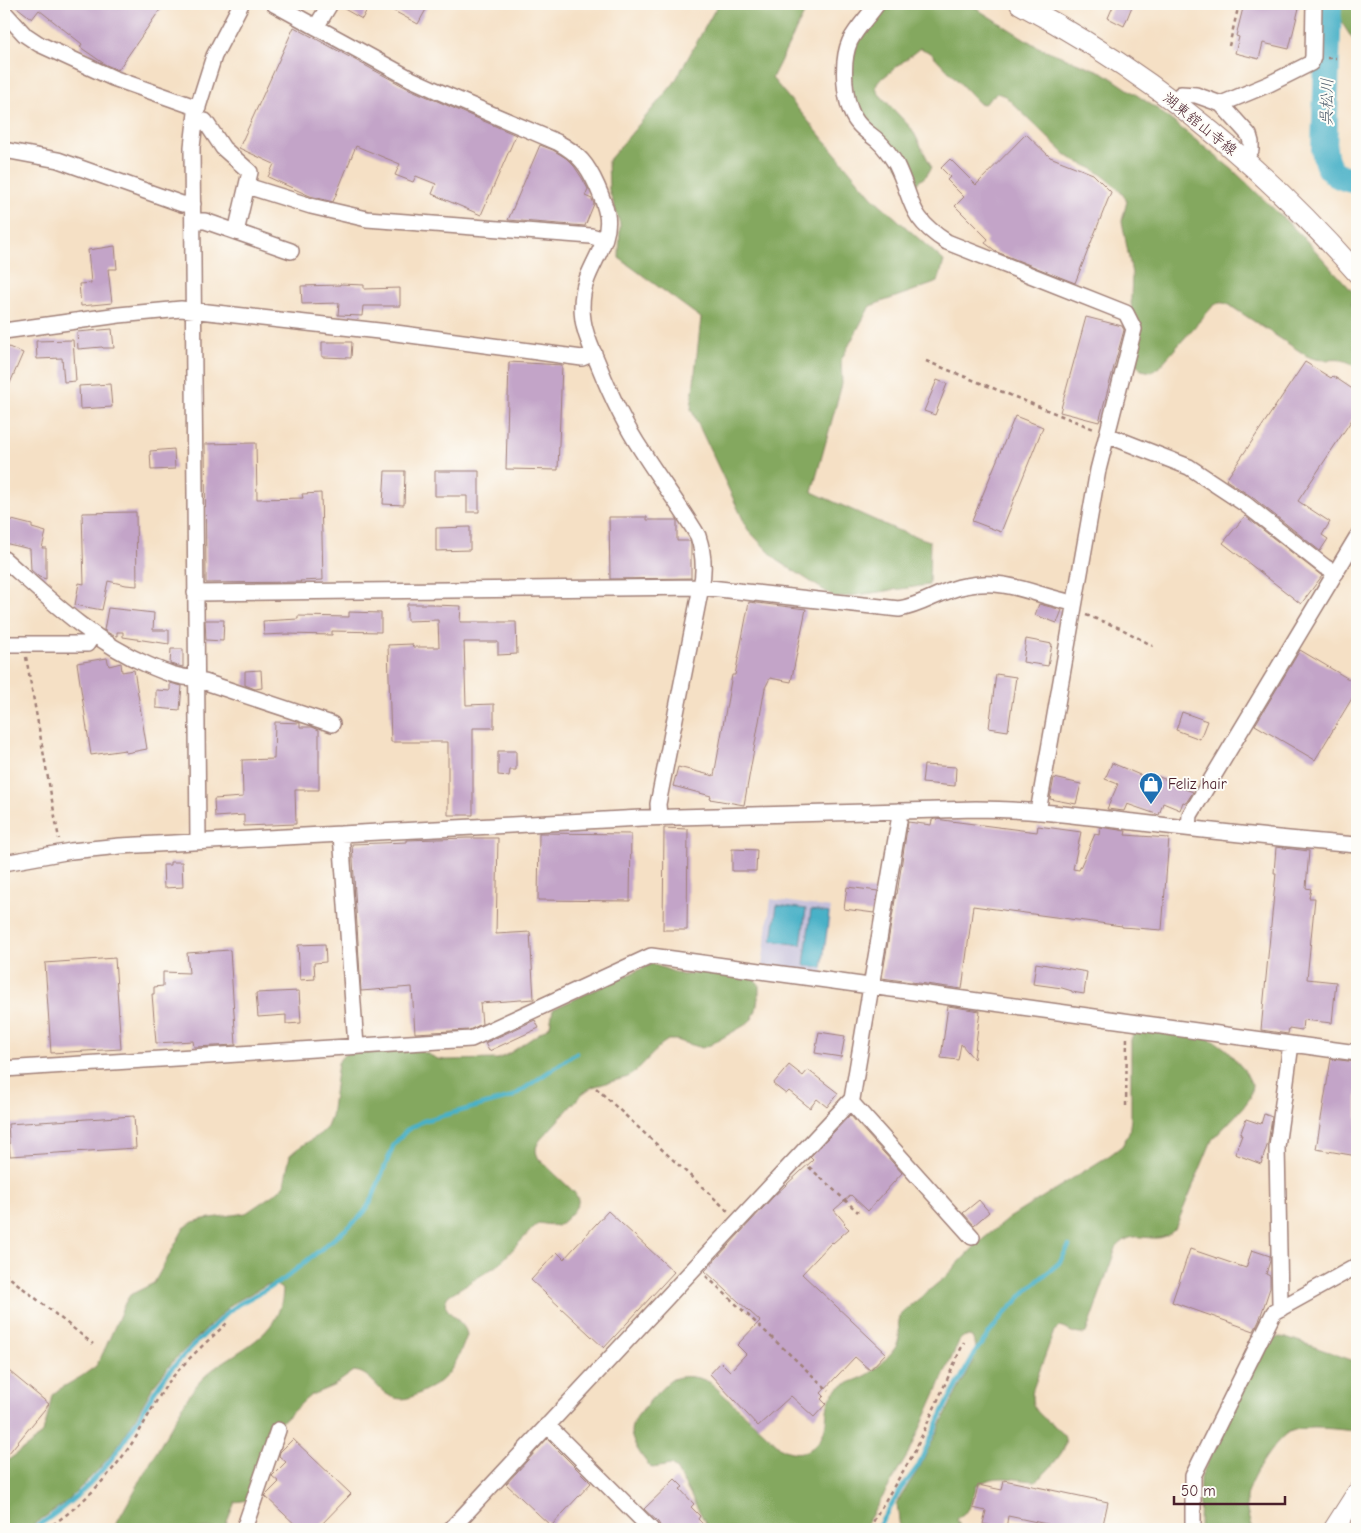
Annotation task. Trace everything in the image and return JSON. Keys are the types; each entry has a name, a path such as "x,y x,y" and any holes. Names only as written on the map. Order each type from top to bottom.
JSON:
{"main road":[{"name":"湖東舘山寺線","path":"1020,4 1110,58 1174,103 1243,159 1292,204 1357,273"},
{"path":"1334,1529 1357,1493"}],"street":[{"path":"198,842 192,147 196,114 214,56 241,4"},
{"path":"274,4 411,79 572,150 592,174 608,216 604,240 583,293 583,322 618,410 698,536 703,550 704,564 701,588 658,804 659,817"},
{"path":"316,27 330,4"},
{"path":"877,4 856,30 846,54 847,96 850,109 857,122 888,152 896,165 912,207 921,221 933,233 947,242 1126,313 1134,329 1098,470 1038,812"},
{"path":"1221,104 1269,84 1311,63 1313,57 1314,4"},
{"path":"4,12 24,34 39,44 196,114 205,122 223,148 250,172 236,232"},
{"path":"1174,103 1181,94 1196,95 1221,104 1249,135 1251,142 1250,150 1243,159"},
{"path":"4,150 58,160 182,204 193,204"},
{"path":"247,186 311,206 367,219 591,236 604,240"},
{"path":"193,221 205,221 291,251"},
{"path":"4,331 119,315 181,309 388,332 582,358 594,353"},
{"path":"1107,435 1189,467 1245,504 1325,567 1336,573"},
{"path":"1189,828 1190,815 1357,537"},
{"path":"4,560 93,635 137,661 184,678 205,682 332,724"},
{"path":"196,593 701,588 899,609 924,602 948,590 963,586 992,583 1022,588 1073,607"},
{"path":"4,644 87,644 93,635"},
{"path":"4,863 120,846 659,817 990,809 1038,812 1357,845"},
{"path":"451,1529 852,1099 899,821 899,811"},
{"path":"341,834 356,1046"},
{"path":"4,1069 471,1039 651,956 1357,1053"},
{"path":"1282,1308 1280,1303 1277,1147 1291,1044"},
{"path":"850,1101 972,1236"},
{"path":"1193,1529 1193,1476 1274,1312 1357,1266"},
{"path":"548,1426 651,1529"},
{"path":"244,1529 278,1430"}],"path":[{"path":"1229,46 1240,4"},
{"path":"926,361 1107,435"},
{"path":"1073,607 1082,614 1111,624 1153,646"},
{"path":"24,644 40,742 62,853"},
{"path":"1126,1106 1128,1021"},
{"path":"596,1088 738,1221"},
{"path":"798,1157 858,1212"},
{"path":"696,1266 829,1391"},
{"path":"4,1273 93,1344"},
{"path":"46,1529 72,1510 107,1476 136,1437 172,1379 228,1322"},
{"path":"870,1529 914,1453 964,1342"}],"shaded area":[{"path":"771,899 831,908 822,974 762,966"}],"green space":[{"path":"718,4 809,4 772,78 872,197 944,261 938,282 870,306 841,360 842,384 812,492 897,530 930,541 929,585 836,598 777,560 748,530 691,409 701,318 619,258 620,224 609,190 608,161 674,83"},
{"path":"884,4 969,4 1038,47 1104,73 1156,108 1233,170 1304,238 1353,292 1354,296 1351,303 1357,315 1357,370 1346,361 1321,360 1307,356 1229,305 1221,303 1213,306 1159,367 1152,372 1141,370 1135,362 1131,299 1132,274 1122,221 1127,201 1117,188 1102,175 1065,154 1005,96 997,93 984,104 979,103 931,53 920,48 879,81 876,86 879,94 912,129 931,167 927,175 916,184 910,182 861,118 852,95 851,66 855,44"},
{"path":"1334,4 1357,4 1357,46 1340,20"},
{"path":"652,964 683,975 712,971 745,974 753,978 759,984 759,992 756,1010 752,1019 745,1025 702,1048 676,1040 668,1040 628,1077 592,1087 582,1094 540,1140 536,1150 539,1159 574,1192 578,1199 577,1206 557,1226 539,1223 498,1265 449,1295 446,1306 465,1329 467,1335 455,1363 442,1380 415,1395 399,1399 382,1391 370,1378 354,1371 333,1386 311,1395 274,1429 249,1500 235,1502 224,1529 113,1529 194,1388 205,1376 255,1341 274,1320 280,1307 283,1290 276,1285 266,1285 232,1304 174,1360 154,1385 114,1451 66,1502 27,1529 4,1529 4,1463 35,1441 42,1433 52,1395 96,1366 130,1295 154,1283 184,1228 193,1222 204,1219 246,1213 284,1185 290,1155 327,1127 331,1117 338,1063 345,1054 417,1049 438,1059 446,1060 498,1059 550,1026 553,1009"},
{"path":"1137,1030 1204,1037 1216,1042 1227,1050 1245,1071 1252,1085 1250,1098 1212,1140 1175,1229 1168,1235 1160,1238 1139,1237 1124,1241 1116,1248 1086,1333 1076,1333 1059,1327 1054,1331 1033,1389 1032,1397 1034,1406 1040,1415 1064,1435 1063,1449 1052,1465 1035,1481 999,1478 977,1485 969,1509 957,1519 961,1529 900,1529 897,1504 920,1467 973,1362 976,1347 972,1337 966,1336 959,1341 910,1451 867,1523 860,1529 709,1529 676,1469 671,1465 652,1468 642,1457 636,1446 631,1432 632,1426 648,1403 673,1379 687,1376 702,1379 711,1383 781,1448 788,1451 801,1452 812,1448 817,1444 824,1431 828,1405 835,1392 845,1385 868,1375 897,1345 899,1320 903,1312 944,1278 977,1244 1009,1218 1122,1146 1129,1133 1131,1119 1131,1040"},
{"path":"1279,1337 1289,1338 1357,1362 1357,1431 1304,1428 1289,1432 1269,1452 1251,1483 1246,1499 1252,1529 1199,1529 1200,1478 1262,1349 1269,1341"}],"water":[{"path":"777,905 806,909 801,945 772,941"},
{"path":"811,910 829,913 822,968 804,965"}],"building":[{"path":"13,4 164,4 118,70 106,65 80,47 82,44 39,10 32,19"},
{"path":"339,4 370,4 362,19 339,6"},
{"path":"381,4 429,4 418,24"},
{"path":"1114,4 1133,4 1124,26 1108,18"},
{"path":"1244,4 1300,4 1289,49 1263,43 1259,59 1235,53 1239,37 1236,36"},
{"path":"294,27 407,88 516,135 481,215 432,194 436,184 416,176 413,182 395,175 400,164 356,146 333,202 310,196 268,177 274,164 239,148"},
{"path":"1026,134 1050,157 1093,174 1111,192 1075,283 997,252 985,243 988,239 955,206 964,197 947,180 950,177 941,168 950,159 976,185"},
{"path":"540,145 566,158 582,178 588,189 585,196 592,199 594,204 585,226 508,220"},
{"path":"115,246 117,269 108,269 112,303 81,306 79,284 91,283 88,250"},
{"path":"364,285 364,289 400,288 400,306 363,306 362,316 338,315 339,303 302,304 301,286"},
{"path":"1086,317 1122,326 1124,330 1099,422 1060,412"},
{"path":"112,329 114,348 78,349 77,332"},
{"path":"73,340 76,381 64,382 62,358 37,359 36,341"},
{"path":"322,342 352,342 351,358 322,357"},
{"path":"4,345 23,353 4,397"},
{"path":"509,362 562,365 558,470 506,469"},
{"path":"1305,362 1331,378 1333,376 1357,392 1357,412 1298,501 1330,522 1322,535 1328,539 1320,551 1252,497 1226,480"},
{"path":"937,380 947,384 935,415 924,411"},
{"path":"110,384 112,407 80,409 79,386"},
{"path":"1015,416 1043,427 1001,532 972,521"},
{"path":"256,443 257,499 303,498 302,494 321,493 323,580 206,583 205,444"},
{"path":"174,449 175,469 151,470 150,451"},
{"path":"385,471 405,471 404,505 383,504"},
{"path":"435,471 479,471 479,512 467,512 467,496 435,496"},
{"path":"136,512 137,586 108,581 102,610 75,605 79,583 84,584 82,513"},
{"path":"1245,516 1322,576 1301,604 1223,543"},
{"path":"609,517 647,517 647,520 677,520 677,541 690,541 691,545 691,578 610,579"},
{"path":"8,519 32,525 32,528 46,532 42,548 46,548 46,579 39,577 31,570 30,549 4,543"},
{"path":"470,527 470,550 436,551 436,528"},
{"path":"749,602 806,609 791,682 770,678 765,688 744,805 710,799 711,796 673,786 678,767 714,776 732,675 735,675"},
{"path":"407,604 461,606 460,622 516,622 517,654 498,655 498,642 464,642 466,705 494,704 494,728 473,728 473,815 448,815 448,742 391,742 388,645 412,644 413,647 439,647 438,620 407,621"},
{"path":"1039,604 1062,610 1057,623 1035,615"},
{"path":"108,608 154,613 153,630 169,630 169,644 123,637 123,632 117,632 117,636 112,635 104,630"},
{"path":"349,612 381,613 381,632 332,631 332,635 264,635 263,621 298,619 298,616 349,617"},
{"path":"205,620 224,620 223,641 206,640"},
{"path":"1026,639 1052,644 1048,666 1023,662"},
{"path":"171,649 183,649 183,667 170,664"},
{"path":"1300,650 1357,684 1357,690 1315,760 1255,725"},
{"path":"107,658 109,666 121,663 122,672 134,670 147,749 126,753 125,750 91,755 77,663"},
{"path":"261,670 262,688 255,689 245,685 245,671"},
{"path":"996,674 1016,677 1008,731 989,728"},
{"path":"170,683 182,686 180,710 156,708 156,690 170,691"},
{"path":"1182,712 1207,721 1200,739 1176,730"},
{"path":"275,722 300,723 300,727 312,727 319,730 319,790 295,790 296,824 244,826 244,815 215,817 214,799 243,797 242,760 274,759"},
{"path":"498,751 516,751 516,770 510,770 509,776 498,775"},
{"path":"1112,763 1154,781 1156,776 1176,783 1175,785 1193,792 1186,803 1183,802 1180,810 1163,803 1159,815 1127,804 1124,811 1107,809 1118,784 1105,779"},
{"path":"924,765 956,767 955,786 922,783"},
{"path":"1054,778 1081,784 1076,804 1050,799"},
{"path":"932,820 1037,832 1038,826 1081,832 1073,869 1079,870 1095,834 1099,835 1100,827 1126,831 1125,835 1169,838 1162,930 1122,927 973,906 962,989 882,978 908,822 931,825"},
{"path":"664,828 688,829 687,930 663,930"},
{"path":"539,833 631,834 630,901 538,900"},
{"path":"498,838 496,934 530,932 534,999 480,1003 482,1024 469,1030 415,1033 412,987 361,991 352,844"},
{"path":"1276,847 1309,851 1306,888 1311,889 1309,898 1315,898 1307,979 1336,982 1332,1023 1303,1020 1302,1030 1289,1028 1288,1034 1261,1030 1276,873 1274,873"},
{"path":"732,849 757,850 756,871 732,871"},
{"path":"170,862 182,862 183,887 164,888 163,865 170,865"},
{"path":"847,887 878,891 874,913 844,909"},
{"path":"325,944 326,962 314,963 315,979 300,980 298,945"},
{"path":"230,950 236,1045 194,1047 193,1041 156,1043 152,994 154,994 154,987 163,986 163,972 189,973 187,953"},
{"path":"115,958 121,1049 51,1053 45,963"},
{"path":"1036,963 1087,972 1084,994 1062,988 1033,984"},
{"path":"299,991 301,1023 286,1024 286,1015 258,1017 256,993"},
{"path":"948,1006 980,1011 974,1059 961,1044 958,1060 941,1058"},
{"path":"535,1020 539,1028 489,1051 485,1043"},
{"path":"819,1032 845,1036 841,1057 815,1053"},
{"path":"1331,1059 1357,1062 1357,1156 1316,1149"},
{"path":"789,1065 803,1076 808,1070 838,1093 827,1107 817,1099 810,1108 789,1091 786,1094 773,1084"},
{"path":"1264,1114 1272,1117 1268,1143 1261,1164 1235,1154 1246,1119 1261,1124"},
{"path":"850,1115 902,1173 868,1211 851,1195 834,1210 849,1229 832,1242 802,1274 886,1353 870,1370 855,1357 821,1393 824,1396 821,1399 826,1404 814,1417 791,1396 758,1426 710,1374 721,1362 730,1371 746,1354 737,1345 760,1321 705,1271 773,1197 813,1160 810,1157"},
{"path":"134,1116 136,1148 10,1156 8,1124"},
{"path":"979,1200 989,1212 974,1225 963,1213"},
{"path":"608,1211 674,1272 604,1348 531,1280 557,1252 564,1259"},
{"path":"1190,1249 1246,1268 1252,1250 1270,1256 1266,1274 1270,1276 1270,1288 1254,1331 1172,1302"},
{"path":"4,1367 49,1404 4,1459"},
{"path":"293,1439 351,1494 317,1529 300,1529 265,1496 279,1482 272,1476 286,1462 279,1456 280,1452"},
{"path":"547,1439 591,1483 551,1526 506,1484"},
{"path":"675,1479 683,1487 680,1489 694,1504 691,1507 700,1516 698,1519 708,1529 662,1529 658,1522 644,1509"},
{"path":"1004,1480 1108,1502 1102,1529 1061,1529 1061,1527 1008,1516 1006,1529 983,1524 986,1511 973,1508 978,1485 1002,1490"}],"waterway":[{"name":"呉松川","path":"1329,4 1325,157 1333,172 1343,178 1357,181"},
{"path":"33,1529 75,1498 99,1474 121,1447 155,1390 172,1368 229,1311 283,1280 357,1220 372,1199 394,1144 407,1130 423,1121 512,1097 576,1053"},
{"path":"877,1529 901,1489 918,1466 946,1405 976,1351 1000,1319 1028,1289 1059,1263 1069,1246"}],"place":[{"name":"Feliz hair","path":"1151,805"}]}
